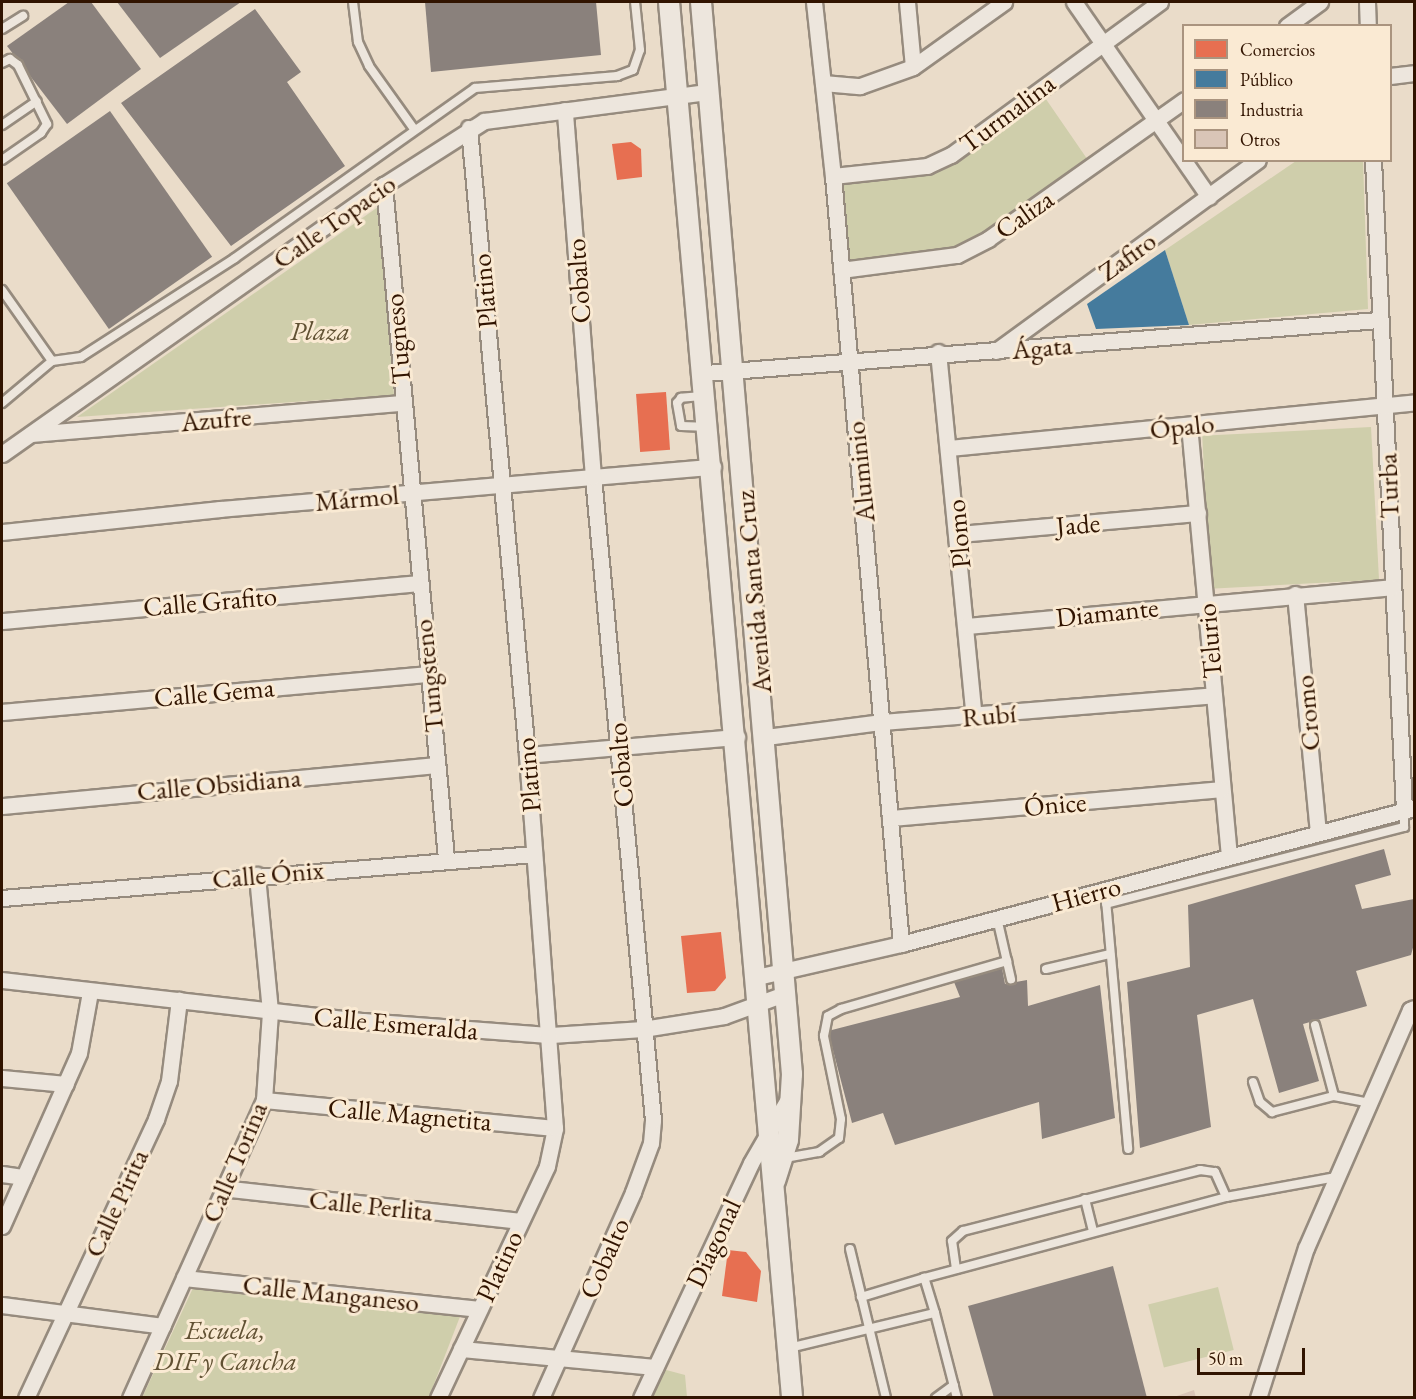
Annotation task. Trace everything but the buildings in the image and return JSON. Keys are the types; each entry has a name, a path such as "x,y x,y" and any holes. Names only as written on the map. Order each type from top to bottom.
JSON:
{"street":[{"name":"Avenida Santa Cruz","path":"669,2 705,373 757,977 769,1127 769,1160 776,1181 792,1398"},
{"name":"Avenida Santa Cruz","path":"700,2 786,971 792,1092 769,1160"},
{"name":"Aluminio","path":"814,2 842,270 901,944"},
{"path":"907,2 913,67"},
{"path":"823,83 860,86 913,67 1004,2"},
{"path":"1074,2 1182,158"},
{"name":"Turmalina","path":"833,176 927,166 951,155 1102,42 1160,2"},
{"path":"1290,24 1320,2"},
{"path":"1367,2 1368,24"},
{"path":"1392,76 1414,73"},
{"name":"Calle Topacio","path":"2,454 384,185 469,128 484,121 707,92"},
{"name":"Caliza","path":"842,270 957,255 988,239 1182,101"},
{"name":"Cobalto","path":"541,1398 633,1192 651,1143 653,1120 593,477 565,110"},
{"name":"Platino","path":"438,1398 547,1166 555,1128 551,1035 527,755 469,128"},
{"path":"1184,162 1209,197"},
{"name":"Zafiro","path":"996,351 1255,162"},
{"name":"Turba","path":"1373,162 1392,587 1409,809"},
{"name":"Tugneso","path":"384,185 402,403 413,493"},
{"name":"Ágata","path":"705,373 938,352 996,351 1379,320"},
{"name":"Plomo","path":"938,352 958,534 974,716"},
{"name":"Ópalo","path":"949,448 1385,403 1414,402"},
{"name":"Azufre","path":"31,434 402,403"},
{"name":"Telurio","path":"1189,425 1229,856"},
{"name":"Mármol","path":"2,532 502,484 713,467"},
{"name":"Tungsteno","path":"413,493 427,674 447,859"},
{"name":"Jade","path":"958,534 1198,513"},
{"name":"Calle Grafito","path":"2,621 420,583"},
{"name":"Diamante","path":"966,626 1295,594 1392,587"},
{"name":"Cromo","path":"1295,594 1318,833"},
{"name":"Calle Gema","path":"2,712 427,674"},
{"name":"Rubí","path":"765,737 882,722 1214,695"},
{"path":"527,755 737,737"},
{"name":"Calle Obsidiana","path":"2,806 437,765"},
{"name":"Ónice","path":"890,819 1221,789"},
{"name":"Hierro","path":"757,977 901,944 997,918 1106,896 1229,856 1409,809"},
{"name":"Calle Ónix","path":"2,897 447,859 534,854"},
{"name":"Calle Torina","path":"130,1398 222,1188 264,1100 270,1011 257,875"},
{"name":"Calle Esmeralda","path":"2,980 90,992 270,1011 551,1035 643,1029 724,1016 787,993"},
{"path":"2,1226 79,1053 90,992"},
{"name":"Calle Pirita","path":"26,1398 156,1119 169,1081 179,1000"},
{"path":"1258,1398 1290,1294 1336,1177 1412,1010"},
{"path":"2,1078 66,1084"},
{"path":"769,1127 792,1092"},
{"name":"Calle Magnetita","path":"264,1100 555,1128"},
{"name":"Diagonal","path":"641,1398 655,1367 769,1160"},
{"path":"2,1174 24,1177"},
{"name":"Calle Perlita","path":"222,1188 520,1221"},
{"name":"Calle Manganeso","path":"184,1278 479,1309"},
{"path":"2,1305 163,1326"},
{"path":"461,1349 655,1367"}],"lane":[{"path":"353,2 358,42 369,66 414,129"},
{"path":"2,403 52,361 81,357 235,258 414,129 475,88 617,76 633,70 640,50 634,2"},
{"path":"2,29 23,16"},
{"path":"2,63 14,60 45,118 45,129 2,160"},
{"path":"2,125 37,100"},
{"path":"2,290 52,361"},
{"path":"707,396 681,398 677,404 681,426 709,426"},
{"path":"1128,1149 1106,896 1404,827 1409,809"},
{"path":"997,918 1011,979"},
{"path":"1046,969 1110,954"},
{"path":"769,1160 819,1152 839,1138 841,1119 824,1036 828,1016 841,1009 1007,961"},
{"path":"1315,1025 1334,1096"},
{"path":"1253,1082 1260,1101 1272,1112 1334,1096 1369,1103"},
{"path":"956,1269 952,1241 958,1234 1085,1199 1200,1170 1215,1172 1226,1197"},
{"path":"861,1297 956,1269 1226,1197 1336,1177"},
{"path":"1085,1199 1093,1232"},
{"path":"850,1249 886,1398"},
{"path":"924,1278 957,1398"},
{"path":"788,1349 934,1313"},
{"path":"936,1398 954,1385"}],"green space":[{"path":"1039,89 1092,166 957,255 841,270 833,176 927,166"},
{"path":"1295,162 1363,162 1368,309 1189,325 1165,250"},
{"name":"Plaza","path":"378,207 394,395 77,417"},
{"path":"1371,427 1379,580 1210,589 1202,436"},
{"path":"1218,1287 1234,1350 1164,1367 1148,1304"},
{"name":"Escuela, DIF y Cancha","path":"193,1288 461,1314 429,1397 142,1398"},
{"path":"655,1367 685,1375 687,1397 641,1398"}]}
